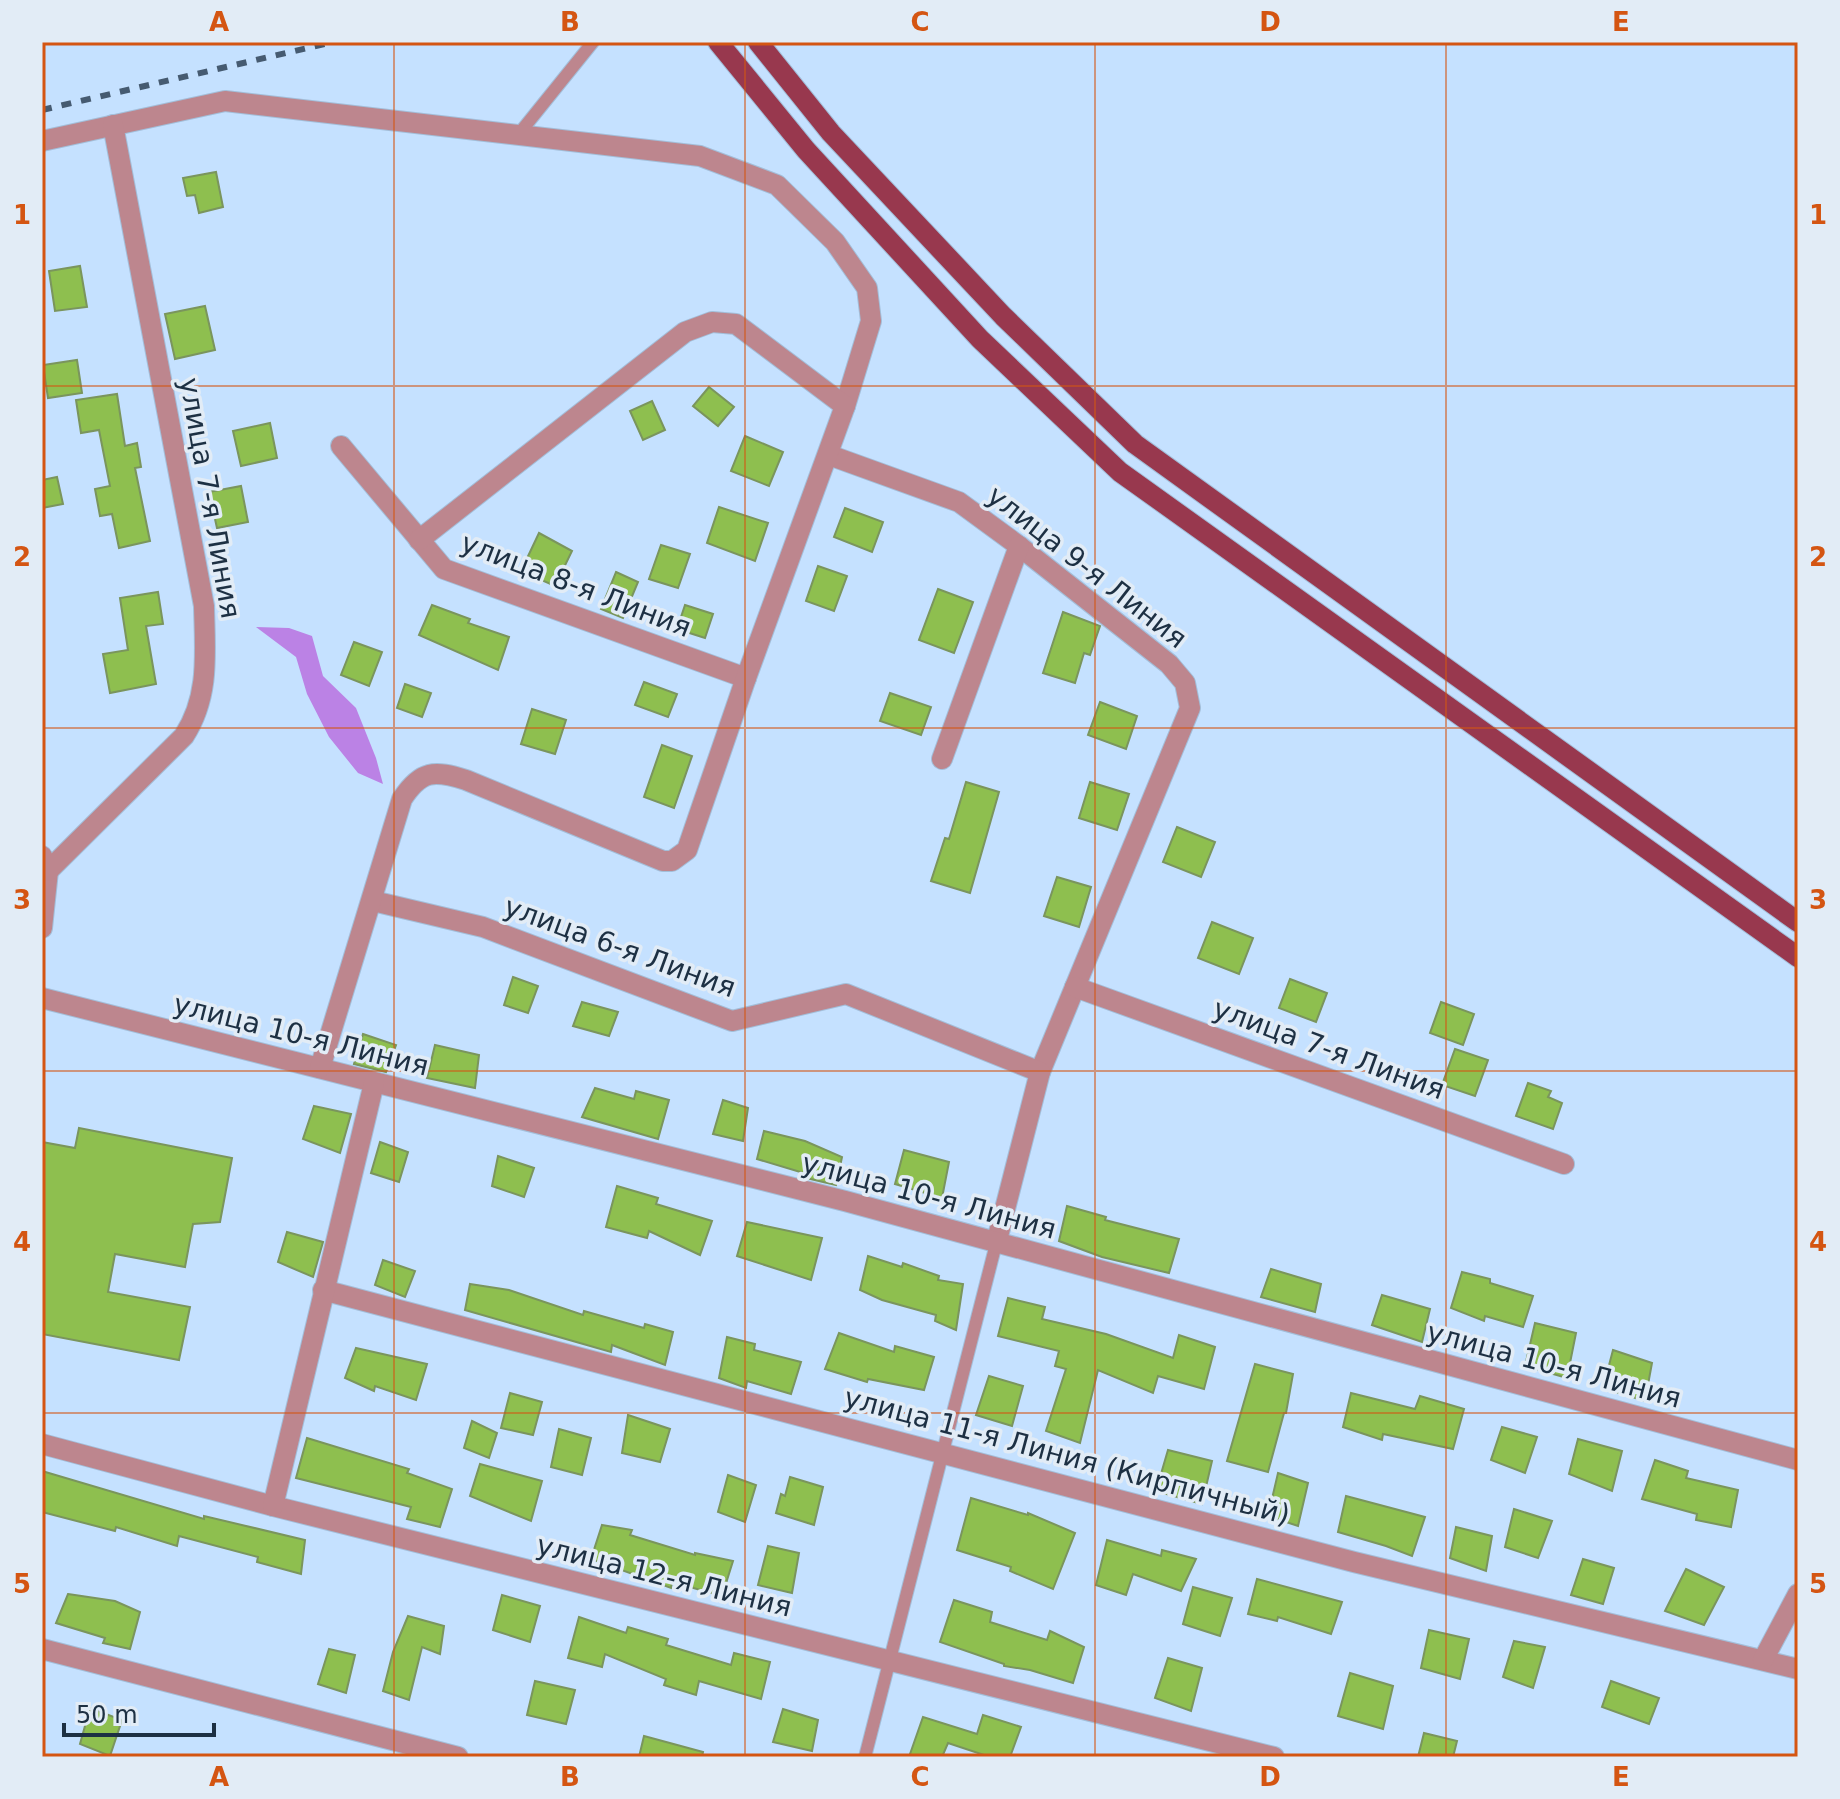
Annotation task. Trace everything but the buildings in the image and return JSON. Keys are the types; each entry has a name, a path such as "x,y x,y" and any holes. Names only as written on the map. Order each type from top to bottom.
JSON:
{"main road":[{"path":"718,42 806,150 980,339 1120,472 1798,957"},
{"path":"758,42 831,133 1003,316 1135,444 1798,922"}],"street":[{"path":"42,141 225,101 700,156 777,185 835,242 867,288 871,321 845,406 746,678 692,842 680,856 672,861 663,861 466,780 444,773 427,774 411,785 402,799 320,1068"},
{"name":"улица 7-я Линия","path":"45,864 184,736 195,719 206,673 204,606 113,125"},
{"path":"419,540 685,332 712,322 736,324 845,406"},
{"name":"улица 8-я Линия","path":"341,446 444,569 746,678"},
{"name":"улица 9-я Линия","path":"829,455 959,502 1169,664 1185,683 1190,708 1040,1072"},
{"path":"942,759 1019,546"},
{"path":"42,928 45,864"},
{"name":"улица 6-я Линия","path":"373,901 483,927 732,1021 846,994 1040,1072"},
{"name":"улица 7-я Линия","path":"1075,987 1564,1164"},
{"name":"улица 10-я Линия","path":"42,998 845,1201 1798,1460"},
{"path":"996,1244 1040,1072"},
{"path":"273,1506 374,1083"},
{"name":"улица 11-я Линия (Кирпичный)","path":"323,1290 1354,1562 1798,1669"},
{"name":"улица 12-я Линия","path":"42,1444 273,1506 1274,1757"},
{"path":"1763,1660 1798,1594"},
{"path":"42,1649 458,1757"}],"lane":[{"path":"518,135 593,42"},
{"path":"865,1757 996,1244"}],"shaded area":[{"path":"256,627 289,628 312,636 323,676 356,708 383,784 358,773 329,737 307,694 296,657"}],"railway":[{"path":"42,110 333,42"}]}
